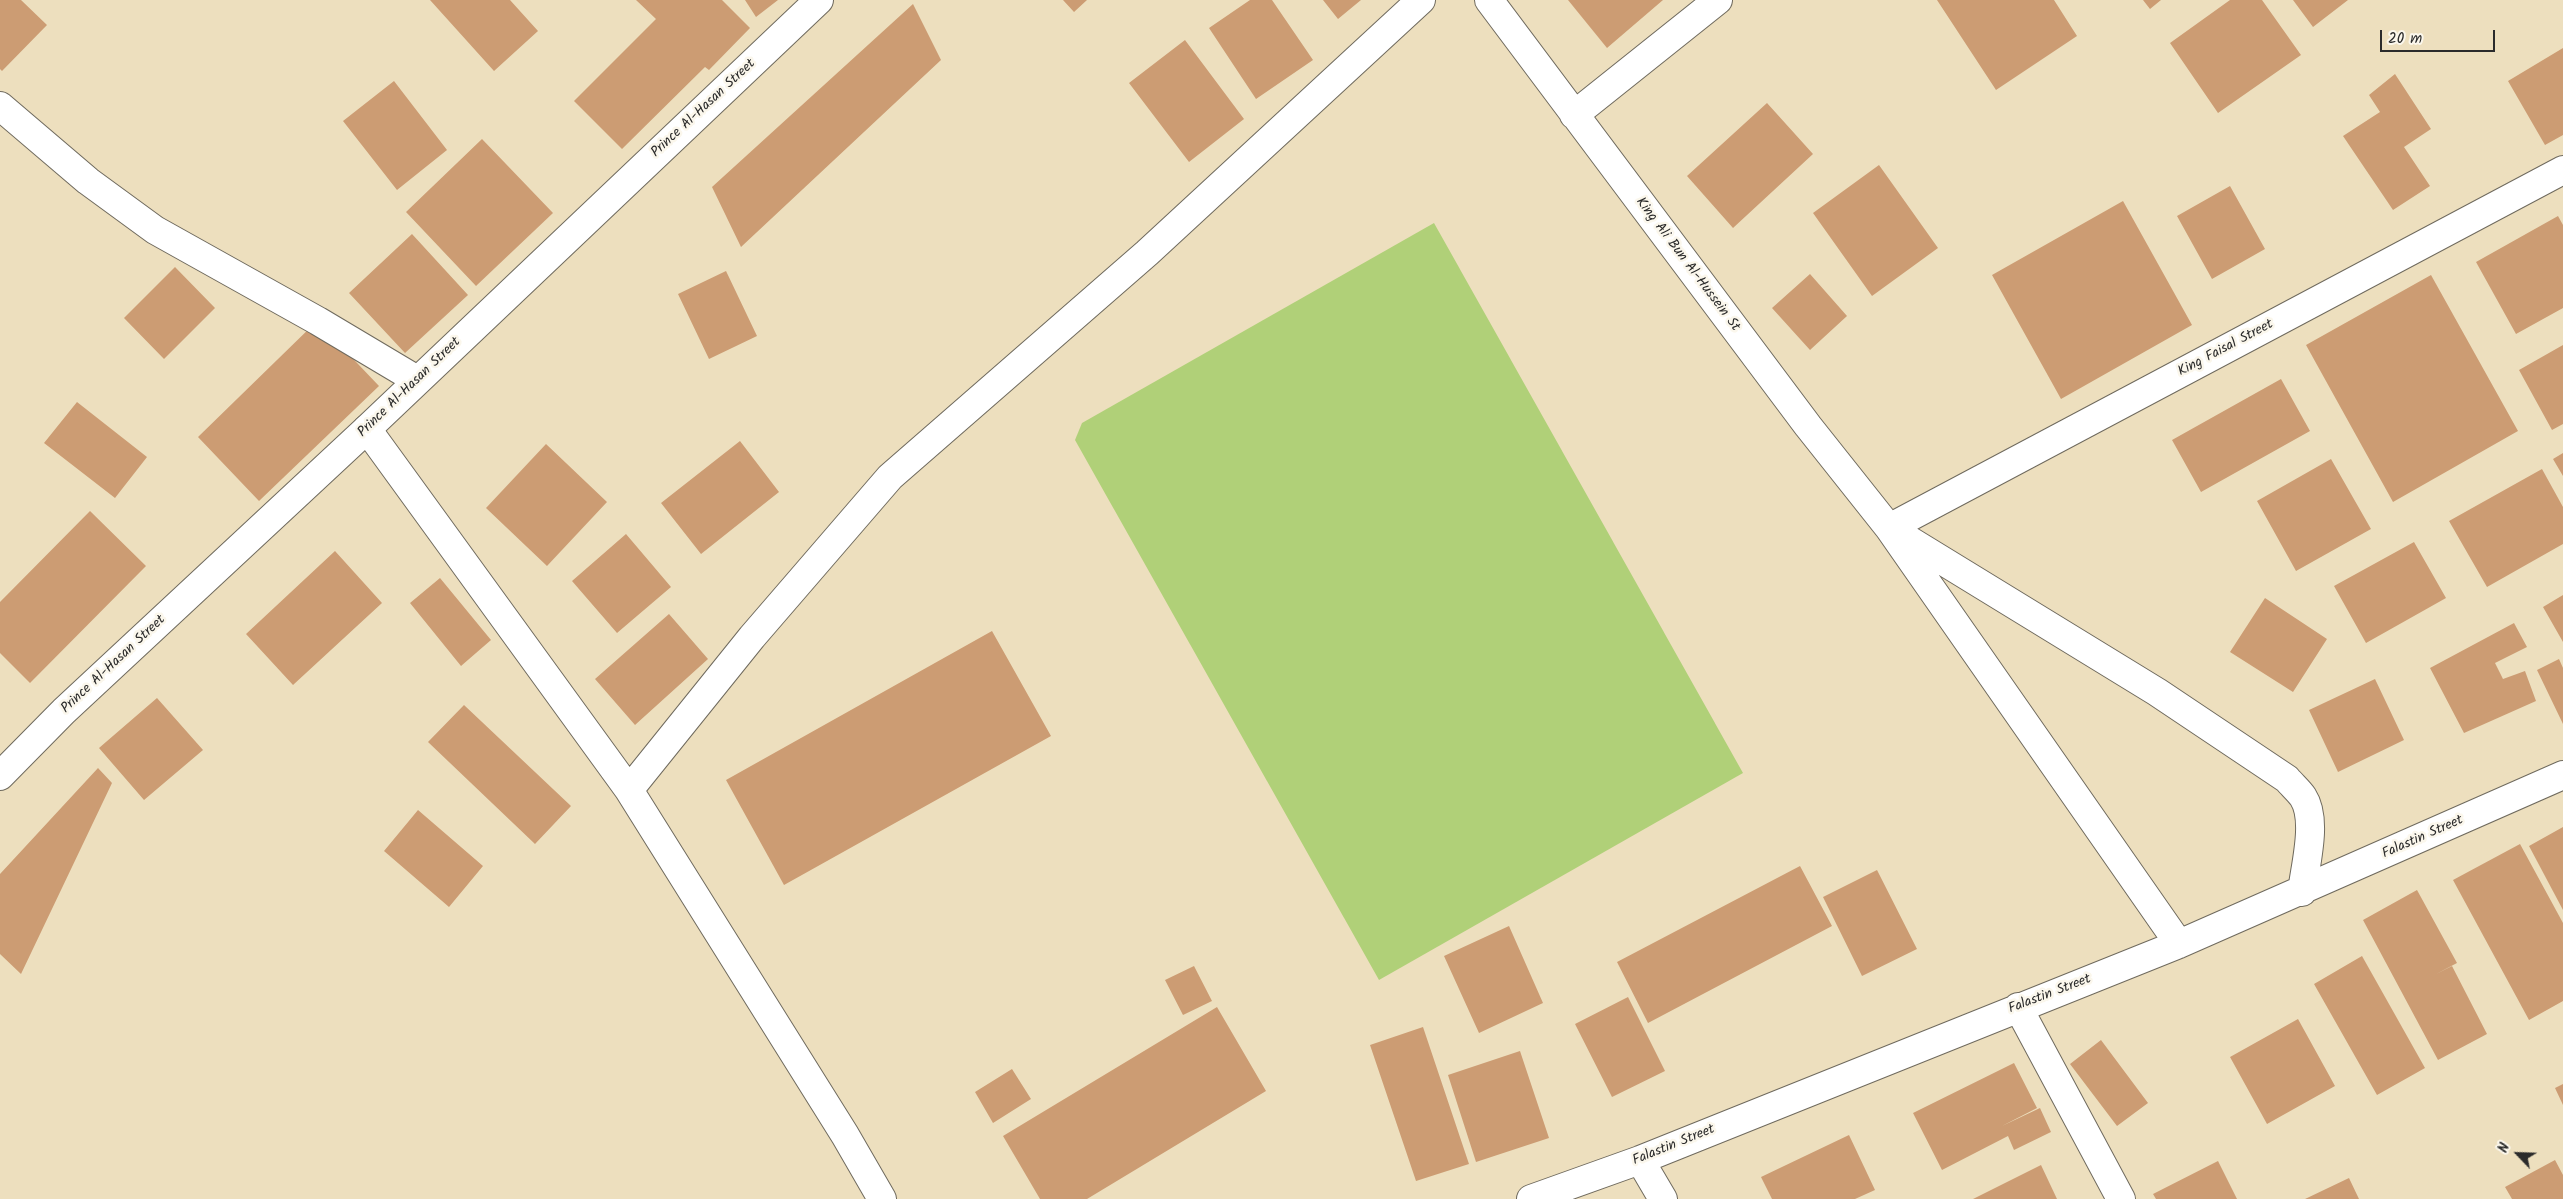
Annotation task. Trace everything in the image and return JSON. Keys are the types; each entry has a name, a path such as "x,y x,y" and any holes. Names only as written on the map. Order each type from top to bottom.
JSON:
{"street":[{"name":"Prince Al-Hasan Street","path":"0,776 64,711 367,429 820,0"},
{"path":"629,790 752,637 890,477 1147,253 1421,0"},
{"name":"King Ali Bun Al-Hussein St","path":"1489,0 1808,426 1889,528 2179,944"},
{"path":"1574,115 1718,0"},
{"path":"0,106 88,180 155,230 318,321 417,380"},
{"name":"King Faisal Street","path":"1889,528 2563,170"},
{"path":"367,429 629,790 845,1135 882,1199"},
{"path":"1889,528 2156,692 2287,779 2304,799 2310,817 2302,892"},
{"name":"Falastin Street","path":"1531,1199 1640,1160 2179,944 2302,892 2563,775"},
{"path":"2018,1007 2121,1199"},
{"path":"1640,1160 1663,1199"}],"green space":[{"path":"1434,223 1743,773 1379,980 1075,440 1082,423"}],"building":[{"path":"0,0 21,0 47,25 2,71 0,69"},
{"path":"430,0 510,0 538,31 494,71"},
{"path":"636,0 722,0 750,28 709,70 705,67 622,149 574,101 656,19"},
{"path":"745,0 778,0 756,17"},
{"path":"1063,0 1087,0 1074,12"},
{"path":"1250,0 1272,0 1313,60 1256,99 1209,28"},
{"path":"1323,0 1361,0 1338,19"},
{"path":"1568,0 1663,0 1607,48"},
{"path":"1937,0 2054,0 2077,36 1996,90"},
{"path":"2143,0 2161,0 2150,9"},
{"path":"2230,0 2262,0 2301,55 2218,113 2170,43"},
{"path":"2293,0 2348,0 2313,27"},
{"path":"913,4 941,60 741,247 712,187"},
{"path":"1185,40 1244,119 1189,162 1129,83"},
{"path":"2563,48 2563,135 2545,145 2508,81"},
{"path":"2395,74 2431,129 2404,147 2430,186 2393,210 2343,136 2380,112 2369,95"},
{"path":"394,81 447,150 397,190 343,121"},
{"path":"1767,103 1813,154 1733,228 1687,176"},
{"path":"482,139 553,213 476,286 406,212"},
{"path":"1879,165 1938,248 1872,296 1813,213"},
{"path":"2230,186 2265,249 2212,279 2177,216"},
{"path":"2123,201 2192,325 2061,399 1992,275"},
{"path":"2558,216 2563,225 2563,308 2516,334 2476,262"},
{"path":"412,234 468,295 405,353 349,293"},
{"path":"175,267 215,308 164,359 124,318"},
{"path":"726,271 757,336 709,359 678,294"},
{"path":"1810,274 1847,316 1810,350 1772,308"},
{"path":"2431,275 2518,431 2393,502 2306,345"},
{"path":"317,321 379,386 259,501 198,437"},
{"path":"2563,345 2563,424 2552,430 2519,370"},
{"path":"2281,379 2310,431 2201,492 2172,440"},
{"path":"77,402 147,457 115,498 44,443"},
{"path":"740,441 779,492 701,554 661,503"},
{"path":"546,444 607,502 547,566 486,508"},
{"path":"2563,453 2563,476 2553,459"},
{"path":"2331,459 2371,529 2296,571 2257,501"},
{"path":"2542,469 2563,507 2563,544 2487,587 2449,521"},
{"path":"90,511 146,566 30,683 0,653 0,602"},
{"path":"626,534 671,587 617,633 572,581"},
{"path":"2414,542 2446,598 2366,643 2334,586"},
{"path":"335,551 382,603 293,685 246,634"},
{"path":"440,578 491,640 461,666 410,603"},
{"path":"2563,595 2563,642 2543,607"},
{"path":"2265,598 2327,639 2293,692 2230,652"},
{"path":"669,614 708,659 635,725 595,679"},
{"path":"2514,623 2527,647 2495,663 2503,679 2525,671 2536,701 2464,733 2430,668"},
{"path":"992,631 1051,736 784,885 726,780"},
{"path":"2559,659 2563,668 2563,724 2537,670"},
{"path":"2375,679 2404,740 2338,772 2309,710"},
{"path":"157,698 203,750 144,800 99,748"},
{"path":"464,705 571,806 535,844 428,742"},
{"path":"98,768 112,783 21,974 0,954 0,874"},
{"path":"418,810 483,866 449,907 384,851"},
{"path":"2563,827 2563,910 2529,846"},
{"path":"2520,844 2563,923 2563,1001 2529,1020 2453,880"},
{"path":"1800,866 1832,926 1648,1023 1617,962"},
{"path":"1877,870 1917,949 1862,976 1823,897"},
{"path":"2417,890 2457,963 2436,974 2452,966 2487,1034 2438,1060 2363,920"},
{"path":"1509,926 1543,1003 1479,1033 1444,956"},
{"path":"2362,956 2425,1068 2377,1095 2314,984"},
{"path":"1194,966 1212,1001 1183,1015 1165,980"},
{"path":"1628,997 1665,1071 1612,1097 1575,1024"},
{"path":"1217,1007 1266,1091 1087,1199 1040,1199 1003,1136"},
{"path":"2298,1019 2335,1086 2267,1124 2230,1057"},
{"path":"1423,1027 1469,1164 1416,1181 1370,1045"},
{"path":"2101,1040 2148,1103 2117,1126 2070,1064"},
{"path":"1520,1051 1549,1138 1476,1162 1448,1075"},
{"path":"2014,1063 2037,1108 2002,1126 2040,1108 2051,1132 2014,1150 2008,1136 1942,1170 1913,1113"},
{"path":"1012,1069 1031,1099 993,1123 975,1092"},
{"path":"2563,1084 2563,1105 2555,1088"},
{"path":"1849,1135 1875,1190 1855,1199 1772,1199 1761,1177"},
{"path":"2555,1160 2563,1175 2563,1199 2512,1199 2505,1187"},
{"path":"2218,1161 2237,1199 2156,1199 2153,1194"},
{"path":"2041,1165 2057,1199 1973,1199"},
{"path":"2349,1178 2359,1199 2305,1199"}]}
